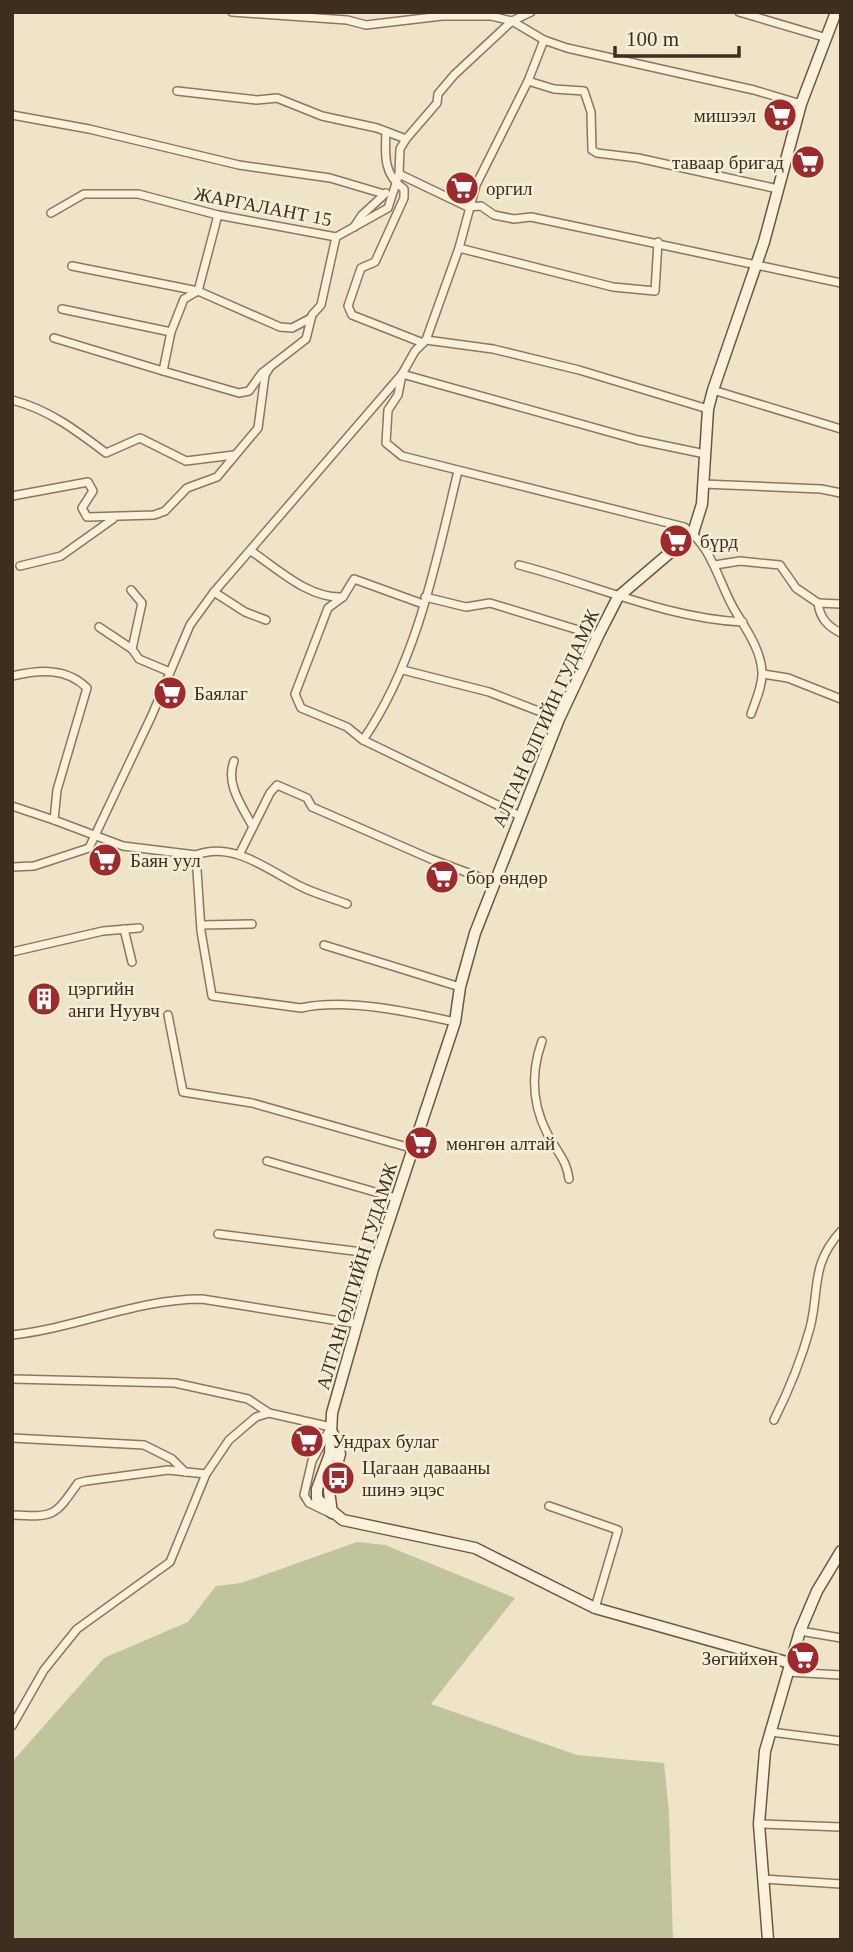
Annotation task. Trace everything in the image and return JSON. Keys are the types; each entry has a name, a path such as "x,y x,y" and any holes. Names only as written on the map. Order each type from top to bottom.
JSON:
{"main road":[{"path":"693,533 702,504 708,409 713,390 757,264 801,104 836,12"},
{"name":"АЛТАН ӨЛГИЙН ГУДАМЖ","path":"333,1515 328,1491 340,1454 331,1427 378,1254 455,1022 460,987 475,933 559,719 618,597 693,533"},
{"path":"333,1515 343,1520 475,1548 595,1608 788,1668"},
{"path":"768,1940 759,1824 765,1751 800,1631 817,1591 840,1557"}],"street":[{"path":"232,12 346,16 366,25 442,16 479,14 512,17 531,12"},
{"path":"739,12 827,38"},
{"path":"512,17 544,40 567,48 754,90 801,104"},
{"path":"354,228 362,215 395,187 399,174 400,149 436,103 438,94 512,17"},
{"path":"13,868 34,866 89,848 190,625 215,592 402,374 424,342 459,248 468,207 482,170 528,81 544,40"},
{"path":"528,81 554,89 584,91 591,112 592,150 597,153 652,160 778,189"},
{"path":"177,91 257,100 277,98 322,116 406,139"},
{"path":"12,115 89,129 239,164 330,178 384,194"},
{"path":"386,132 385,156 395,187"},
{"path":"399,174 468,207 481,206 494,215 514,219 531,217 658,242 841,284"},
{"path":"395,187 404,189 404,198 396,221 375,262 360,268 348,306 352,315 424,342 493,349 579,370 708,409"},
{"name":"ЖАРГАЛАНТ 15","path":"51,213 84,194 138,194 218,215 336,237 388,208 395,187"},
{"path":"163,371 171,332 184,299 198,291 218,215"},
{"path":"54,338 245,394 270,367 306,339 311,318 321,305 336,237"},
{"path":"459,248 613,287 655,291 658,242"},
{"path":"72,266 198,291 280,327 292,328 311,318"},
{"path":"62,309 171,332"},
{"path":"12,496 88,482 93,491 82,508 83,514 88,517 114,519 164,511 179,494 217,477 258,428 265,375 270,367"},
{"path":"402,374 638,440 705,454"},
{"path":"402,374 398,395 388,410 386,443 402,456 674,524 693,533 715,565 754,644 763,674 751,714"},
{"path":"713,390 841,429"},
{"path":"12,400 29,404 72,427 106,453 140,438 186,461 235,455"},
{"path":"363,740 403,670 458,471"},
{"path":"703,484 810,488 841,493"},
{"path":"20,566 61,556 114,519"},
{"path":"250,551 301,585 327,598 343,597"},
{"path":"715,565 740,561 780,565 796,588 818,603 841,604"},
{"path":"519,565 576,580 618,597 658,608 743,622"},
{"path":"520,816 363,740 347,727 301,708 295,694 328,608 343,597 354,579 424,600 466,607 490,603 598,636"},
{"path":"131,590 142,603 132,649"},
{"path":"215,592 245,612 266,620"},
{"path":"818,603 820,614 831,628 841,633"},
{"path":"99,628 132,649 144,663 170,672"},
{"path":"12,676 40,670 54,671 76,679 87,688 57,790 54,820"},
{"path":"403,670 489,692 559,719"},
{"path":"763,674 788,678 841,699"},
{"path":"234,761 229,772 234,790 253,827"},
{"path":"239,855 270,793 277,786 307,798 312,807 495,883"},
{"path":"12,806 123,846 196,855 202,852 239,855 269,866 301,887 348,904"},
{"path":"196,855 201,925 212,996 301,1008 315,1005 385,1009 455,1022"},
{"path":"201,925 252,924"},
{"path":"12,952 103,931 139,928"},
{"path":"124,929 132,962"},
{"path":"324,946 460,987"},
{"path":"167,1015 183,1091 252,1103 414,1149"},
{"path":"542,1041 534,1063 540,1118 568,1164 569,1179"},
{"path":"267,1161 396,1198"},
{"path":"774,1420 796,1375 811,1324 815,1281 822,1254 841,1231"},
{"path":"218,1234 378,1254"},
{"path":"12,1335 51,1329 116,1311 177,1299 202,1299 358,1324"},
{"path":"12,1379 175,1383 248,1399 269,1413 331,1427 312,1461 304,1495 309,1503 333,1515"},
{"path":"12,1726 44,1670 77,1629 170,1562 206,1474 220,1450 256,1418 269,1413"},
{"path":"12,1438 144,1445 172,1460 186,1472"},
{"path":"12,1514 51,1514 65,1505 78,1483 168,1470 206,1474"},
{"path":"549,1506 618,1530 595,1608"},
{"path":"800,1631 841,1638"},
{"path":"788,1668 841,1675"},
{"path":"771,1732 841,1741"},
{"path":"759,1824 841,1827"},
{"path":"763,1879 841,1884"}],"green space":[{"path":"357,1542 385,1545 515,1598 431,1704 577,1755 664,1763 669,1813 673,1940 12,1940 12,1762 104,1658 188,1622 216,1586 241,1583"}],"place":[{"name":"мишээл","path":"780,115"},
{"name":"таваар бригад","path":"808,162"},
{"name":"оргил","path":"462,188"},
{"name":"бүрд","path":"676,541"},
{"name":"Баялаг","path":"170,693"},
{"name":"Баян уул","path":"105,860"},
{"name":"бор өндөр","path":"442,877"},
{"name":"цэргийн анги Нуувч","path":"44,999"},
{"name":"мөнгөн алтай","path":"421,1143"},
{"name":"Ундрах булаг","path":"307,1441"},
{"name":"Цагаан давааны шинэ эцэс","path":"338,1478"},
{"name":"Зөгийхөн","path":"803,1658"}]}
